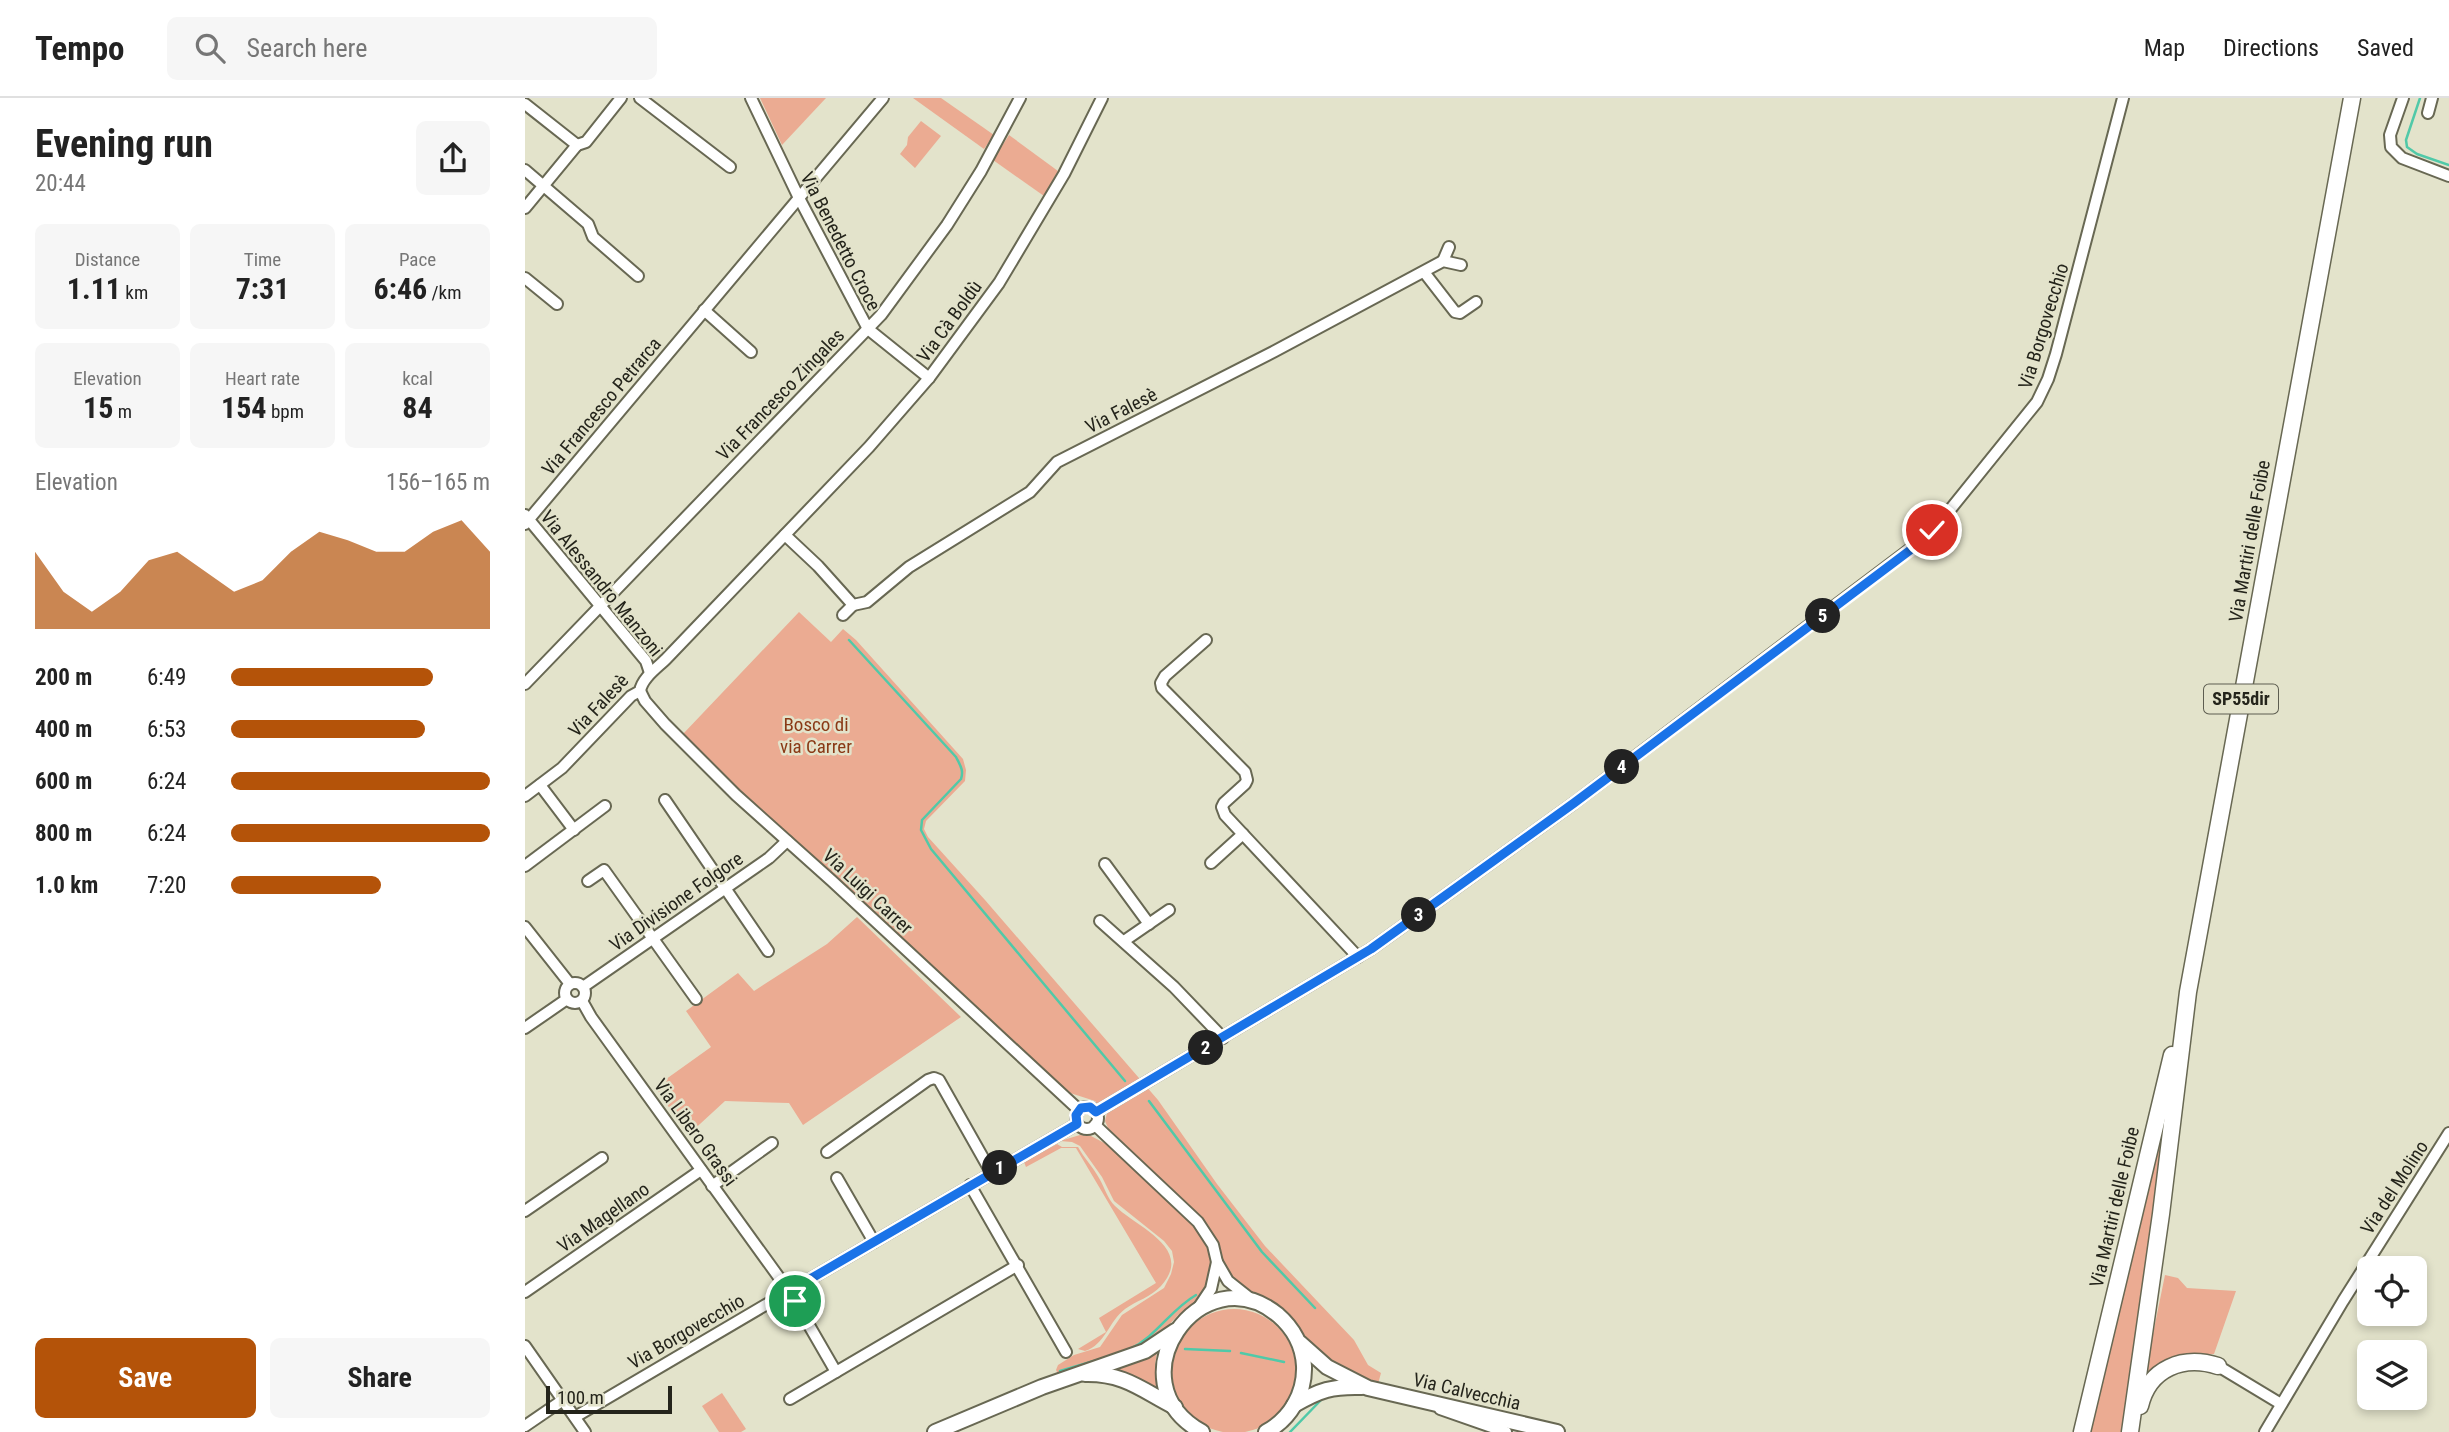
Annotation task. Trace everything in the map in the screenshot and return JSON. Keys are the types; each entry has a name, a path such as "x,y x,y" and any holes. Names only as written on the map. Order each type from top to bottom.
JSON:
{"highway":[{"name":"Via Martiri delle Foibe","path":"2132,1432 2188,992 2352,98"},
{"name":"Via Martiri delle Foibe","path":"2083,1432 2188,992"},
{"path":"2132,1432 2143,1396 2154,1377 2183,1362 2218,1366"}],"main road":[{"path":"935,1432 1077,1374 1145,1351 1176,1330 1197,1310 1211,1303 1243,1300 1258,1304"},
{"name":"Via Calvecchia","path":"1258,1304 1282,1319 1297,1339 1327,1367 1368,1388"},
{"path":"1176,1330 1167,1347 1164,1369 1167,1390 1185,1420 1202,1432"},
{"path":"1267,1432 1282,1421 1294,1405 1302,1387 1303,1358 1297,1339"},
{"path":"1077,1374 1100,1374 1128,1381 1175,1407"},
{"name":"Via Calvecchia","path":"1294,1405 1321,1390 1334,1387 1368,1388 1557,1432"}],"street":[{"path":"525,208 577,145 586,142 621,98"},
{"path":"640,98 730,167"},
{"name":"Via Benedetto Croce","path":"751,98 867,329 929,378"},
{"name":"Via Francesco Petrarca","path":"526,519 883,98"},
{"name":"Via Francesco Zingales","path":"525,684 897,296 981,171 1020,98"},
{"name":"Via Cà Boldù","path":"785,535 869,447 929,378 993,291 1064,174 1102,98"},
{"name":"Via Borgovecchio","path":"1096,1112 1358,957 1485,869 1909,551 1945,516 2043,393 2056,354 2123,98"},
{"path":"2403,98 2390,135 2391,147 2403,158 2449,176"},
{"path":"2428,113 2433,98"},
{"path":"525,104 577,145"},
{"path":"525,170 588,223 593,237 638,276"},
{"path":"1449,247 1443,261 1461,265"},
{"name":"Via Falesè","path":"843,615 853,605 867,603 909,567 1030,492 1057,462 1443,261"},
{"path":"1424,271 1455,312 1459,313 1476,302"},
{"path":"525,278 557,304"},
{"path":"704,310 751,352"},
{"name":"Via Alessandro Manzoni","path":"526,519 646,661 650,673"},
{"path":"785,535 853,605"},
{"name":"Via Falesè","path":"525,796 562,768 631,696 640,691 640,686 650,673 785,535"},
{"path":"1206,640 1165,676 1161,683 1162,688 1245,772 1245,784 1222,807 1225,815 1358,957"},
{"name":"Via Luigi Carrer","path":"640,691 645,701 697,758 1079,1110"},
{"path":"540,785 574,830"},
{"path":"665,800 768,951"},
{"path":"525,866 605,806"},
{"path":"1212,863 1243,834"},
{"name":"Via Divisione Folgore","path":"583,987 769,858 787,841"},
{"path":"1105,864 1149,924"},
{"path":"588,881 604,870 696,999"},
{"path":"1124,941 1170,910"},
{"path":"1100,921 1174,987 1223,1038"},
{"path":"525,926 570,984"},
{"path":"525,947 535,940"},
{"path":"576,983 583,987 586,994 582,1001 575,1003 567,999 565,991 570,984 576,983"},
{"path":"525,1028 567,999"},
{"name":"Via Libero Grassi","path":"582,1001 783,1283"},
{"path":"827,1152 927,1080 934,1078 939,1080 992,1172"},
{"path":"1087,1107 1096,1112 1098,1119 1095,1125 1084,1129 1077,1124 1079,1110 1087,1107"},
{"path":"798,1286 1077,1124"},
{"path":"1095,1125 1198,1222 1213,1245 1217,1262 1228,1281 1258,1304"},
{"name":"Via del Molino","path":"2265,1432 2449,1133"},
{"path":"712,1186 772,1143"},
{"path":"525,1211 602,1158"},
{"name":"Via Magellano","path":"525,1292 701,1170"},
{"path":"837,1178 874,1242"},
{"path":"970,1185 1066,1352"},
{"path":"1197,1310 1211,1289 1217,1262"},
{"path":"790,1399 1018,1265"},
{"path":"789,1281 798,1286 799,1296 795,1301 785,1302 779,1297 778,1291 783,1283 789,1281"},
{"name":"Via Borgovecchio","path":"575,1416 779,1297"},
{"path":"795,1301 836,1372"},
{"path":"525,1346 585,1432"},
{"path":"2218,1366 2281,1404"},
{"path":"525,1426 563,1400"},
{"path":"1432,1403 1443,1412 1506,1432"}],"green space":[{"path":"760,98 826,98 782,145"},
{"path":"913,98 941,98 994,135 984,149"},
{"path":"921,121 941,136 915,168 900,154 907,145 908,137"},
{"path":"1009,135 1058,171 1044,196 993,160"},
{"name":"Bosco di via Carrer","path":"799,612 831,642 843,629 856,640 963,759 965,781 926,821 924,829 928,837 1158,1100 1265,1246 1354,1340 1368,1365 1381,1373 1378,1384 1340,1370 1314,1350 1298,1327 1233,1281 1208,1225 1108,1128 1105,1121 1107,1113 1095,1101 1067,1092 714,769 683,734"},
{"path":"857,917 961,1017 803,1125 789,1103 725,1101 688,1135 655,1087 711,1047 686,1011 738,973 754,991 827,944"},
{"path":"2165,1119 2126,1432 2087,1432 2161,1120"},
{"path":"1080,1135 1091,1136 1110,1146 1190,1221 1210,1252 1212,1270 1207,1290 1196,1304 1178,1315 1152,1344 1059,1376 1056,1370 1058,1365 1074,1355 1100,1347 1122,1315 1164,1288 1174,1262 1172,1251 1164,1241 1114,1201 1102,1177 1080,1146 1060,1141"},
{"path":"1057,1144 1062,1147 1078,1147 1097,1174 1112,1203 1159,1240 1171,1260 1170,1273 1161,1286 1125,1309 1097,1344 1085,1351 1078,1349 1106,1332 1099,1318 1156,1283 1076,1148 1061,1148 1026,1167 1024,1162"},
{"path":"2165,1275 2178,1278 2187,1288 2236,1291 2214,1354 2194,1354 2143,1383"},
{"path":"1234,1309 1258,1314 1278,1327 1291,1347 1296,1371 1291,1395 1278,1415 1258,1428 1234,1433 1210,1428 1190,1415 1177,1395 1172,1371 1177,1347 1190,1327 1210,1314"},
{"path":"1157,1351 1157,1390 1104,1370 1138,1362"},
{"path":"722,1393 746,1429 741,1432 719,1432 702,1406"}],"waterway":[{"path":"2420,98 2406,140 2407,147 2417,154 2449,165"},
{"path":"849,640 956,757 961,768 961,779 922,820 921,830 931,849 1125,1081"},
{"path":"1149,1101 1262,1252 1315,1308"},
{"path":"1130,1349 1140,1344 1196,1295"},
{"path":"1185,1349 1230,1351"},
{"path":"1241,1353 1284,1362"},
{"path":"1060,1371 1111,1356"},
{"path":"1290,1432 1321,1400"}],"route":[{"path":"795,1301 799,1296 798,1286 1077,1124 1076,1115 1081,1108 1090,1107 1096,1112 1371,949 1485,869 1669,732 1909,551 1932,530"}]}
